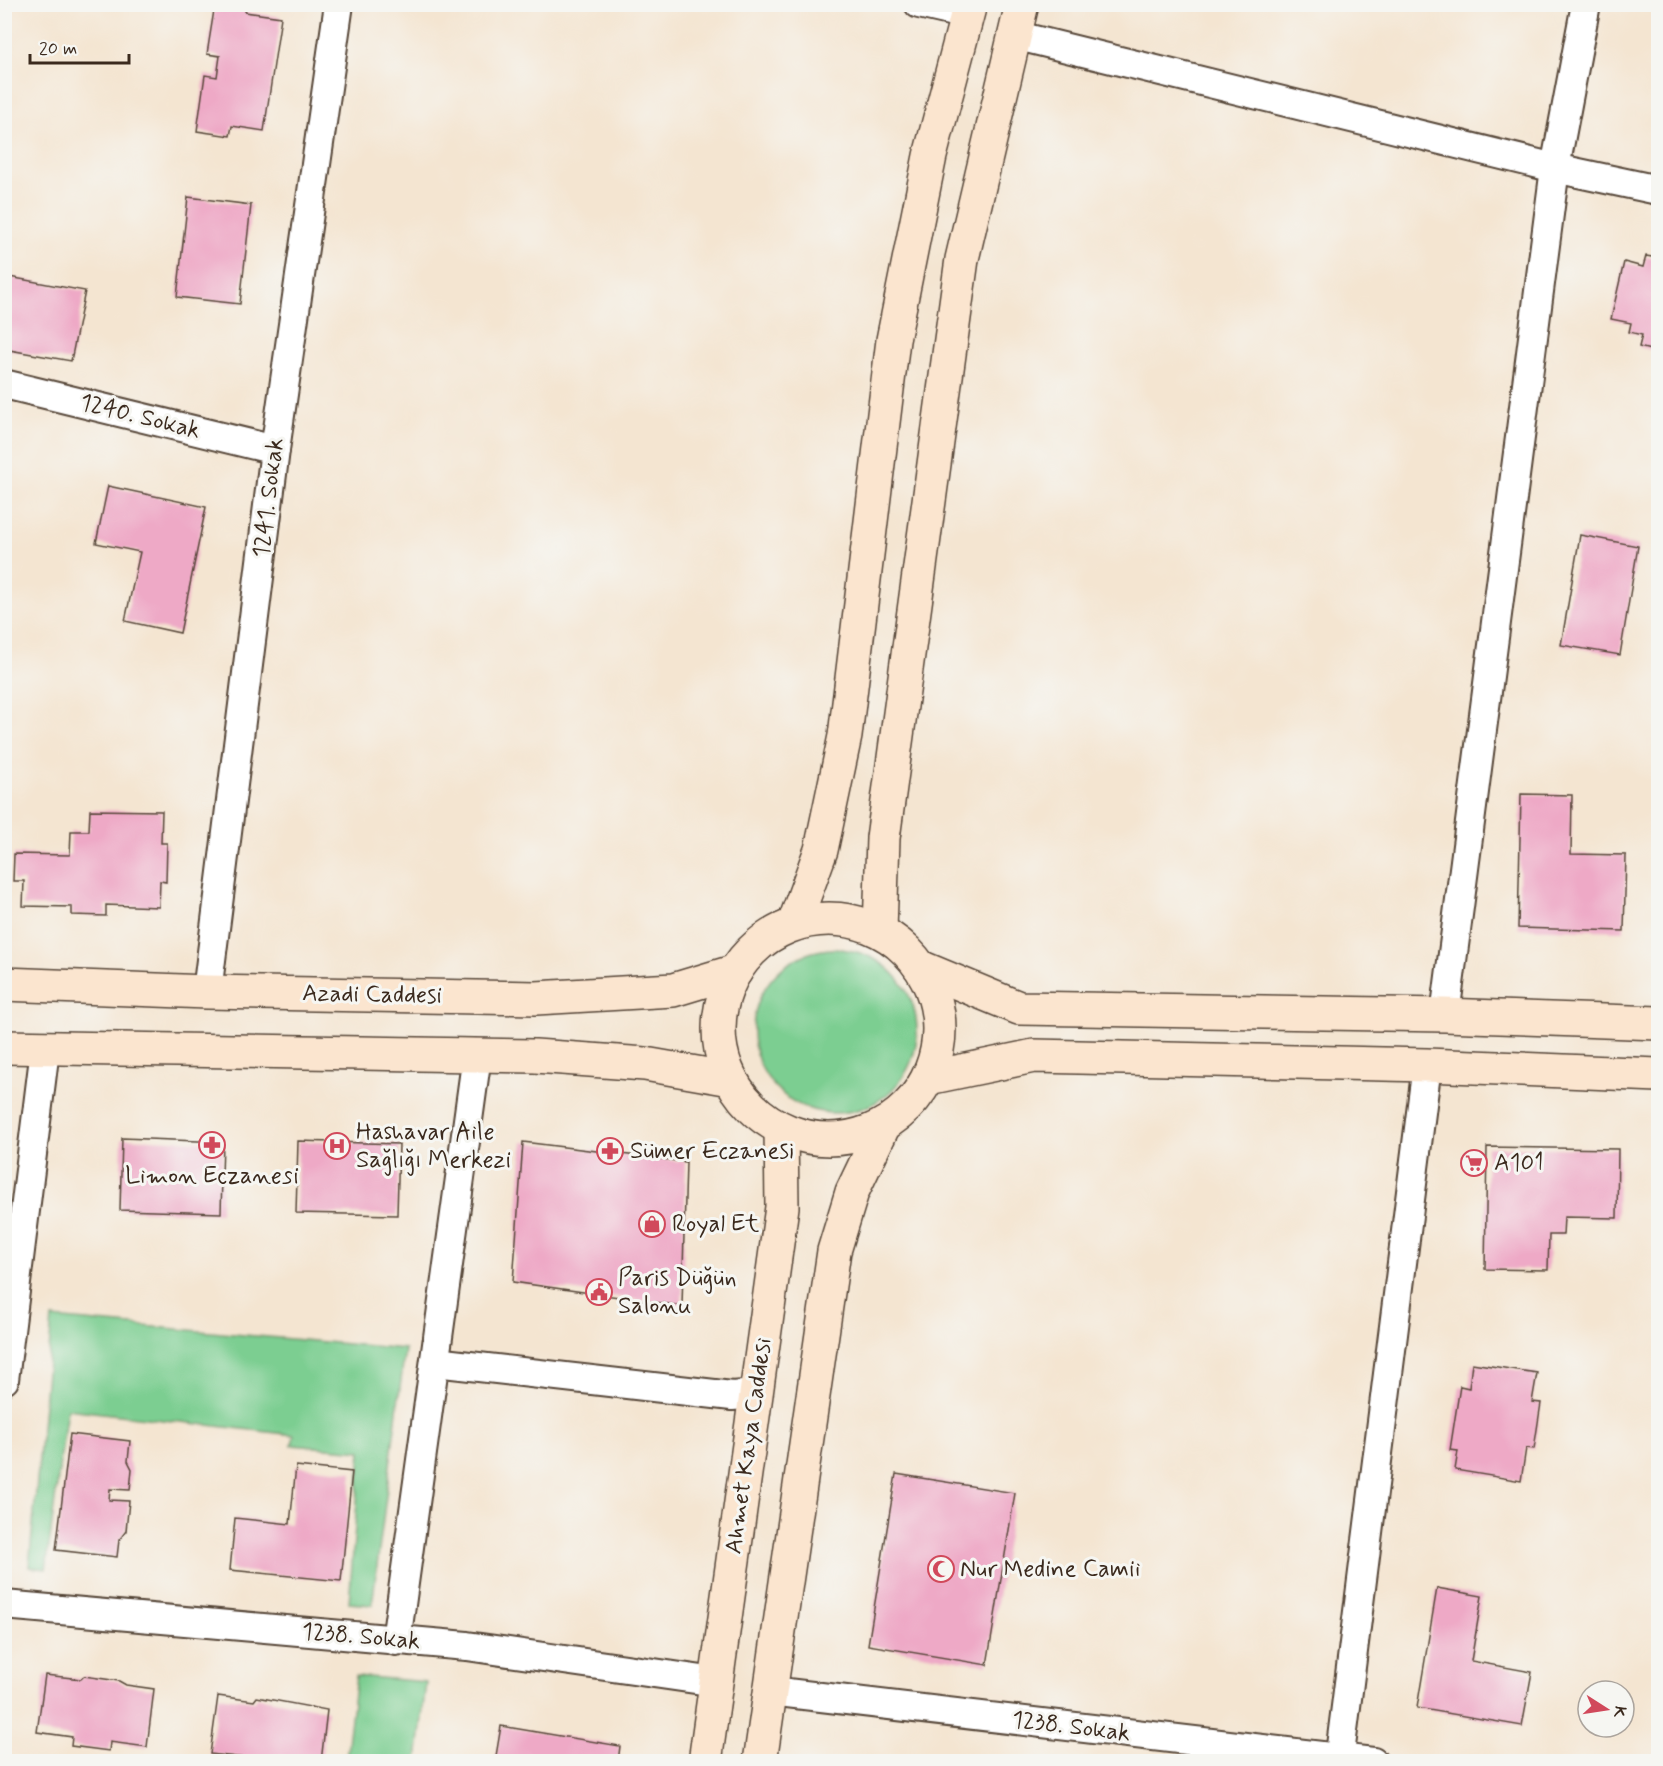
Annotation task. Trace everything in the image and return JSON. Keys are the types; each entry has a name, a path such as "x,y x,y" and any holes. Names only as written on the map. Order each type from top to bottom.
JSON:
{"main road":[{"path":"794,924 821,850 845,736 893,340 930,156 969,10"},
{"path":"880,931 883,838 962,259 1018,20"},
{"path":"823,919 852,921 880,931 902,946 920,967 933,993 939,1021 937,1050 928,1078 909,1105 884,1125 851,1137 815,1139 781,1129 752,1108 731,1079 720,1043 722,1005 736,971 761,943 794,924 823,919"},
{"path":"920,967 1019,1008 1445,1015 1659,1023"},
{"name":"Azadi Caddesi","path":"4,984 207,992 536,998 673,990 736,971"},
{"path":"4,1047 535,1056 645,1064 731,1079"},
{"path":"928,1078 1034,1056 1427,1065 1659,1075"},
{"path":"760,1761 834,1251 852,1192 884,1125"},
{"name":"Ahmet Kaya Caddesi","path":"705,1761 782,1207 781,1129"}],"street":[{"name":"1241. Sokak","path":"207,992 275,450 339,4"},
{"path":"919,4 969,10"},
{"path":"1445,1015 1555,168 1586,4"},
{"path":"1018,20 1555,168 1659,190"},
{"name":"1240. Sokak","path":"4,384 275,450"},
{"path":"4,1380 45,1048"},
{"path":"396,1641 477,1055"},
{"path":"1339,1759 1427,1065"},
{"path":"435,1362 732,1396 756,1394"},
{"name":"1238. Sokak","path":"4,1605 489,1648 716,1682"},
{"name":"1238. Sokak","path":"770,1691 1339,1759 1373,1761"}],"green space":[{"path":"835,949 851,950 866,955 893,973 911,1000 916,1015 916,1047 911,1062 893,1089 866,1107 851,1112 835,1113 819,1112 804,1107 777,1089 759,1062 754,1047 753,1031 754,1015 759,1000 777,973 804,955 819,950"},
{"path":"52,1318 405,1349 372,1605 349,1603 361,1451 292,1445 294,1435 67,1409 46,1569 29,1567"},
{"path":"356,1676 426,1682 417,1761 346,1761"}],"building":[{"path":"215,4 246,4 245,12 281,17 264,131 232,126 230,136 197,131 205,75 217,77 220,56 207,54"},
{"path":"188,197 251,205 240,304 177,297"},
{"path":"1646,256 1658,258 1658,352 1639,347 1642,335 1629,332 1631,323 1611,319 1624,262 1643,267"},
{"path":"4,276 85,291 71,361 4,349"},
{"path":"108,486 206,507 180,633 125,621 140,552 96,543"},
{"path":"1580,535 1638,546 1620,655 1561,645"},
{"path":"1521,794 1572,795 1571,854 1626,855 1624,931 1518,928"},
{"path":"90,810 162,811 161,843 167,843 166,882 160,881 159,907 106,905 106,916 72,915 72,907 23,906 24,881 13,881 14,854 70,855 71,831 89,831"},
{"path":"122,1138 223,1142 221,1213 120,1210"},
{"path":"298,1141 399,1144 397,1215 296,1213"},
{"path":"523,1142 686,1162 682,1306 513,1282"},
{"path":"1487,1147 1618,1149 1617,1218 1564,1217 1563,1235 1549,1235 1548,1270 1485,1269"},
{"path":"1472,1363 1537,1373 1532,1402 1541,1403 1534,1449 1526,1448 1521,1481 1455,1470 1458,1451 1450,1450 1460,1386 1469,1388"},
{"path":"70,1434 130,1441 128,1461 132,1469 130,1490 110,1489 109,1500 129,1501 126,1531 119,1540 117,1557 56,1550"},
{"path":"296,1466 352,1472 341,1581 230,1570 235,1518 290,1524"},
{"name":"Nur Medine Camii","path":"896,1474 1015,1493 987,1665 868,1645"},
{"path":"1437,1588 1482,1596 1471,1661 1532,1672 1522,1726 1417,1708"},
{"path":"45,1675 81,1679 84,1676 154,1689 147,1747 110,1742 109,1751 71,1746 72,1737 37,1732"},
{"path":"218,1696 254,1701 257,1697 327,1710 321,1762 245,1762 245,1758 210,1754"},
{"path":"501,1726 620,1746 618,1762 495,1762"}],"place":[{"name":"Limon Eczanesi","path":"212,1145"},
{"name":"Hashavar Aile Sağlığı Merkezi","path":"337,1146"},
{"name":"Sümer Eczanesi","path":"610,1151"},
{"name":"A101","path":"1474,1163"},
{"name":"Royal Et","path":"652,1224"},
{"name":"Paris Düğün Salonu","path":"599,1292"},
{"name":"Nur Medine Camii","path":"941,1569"}]}
